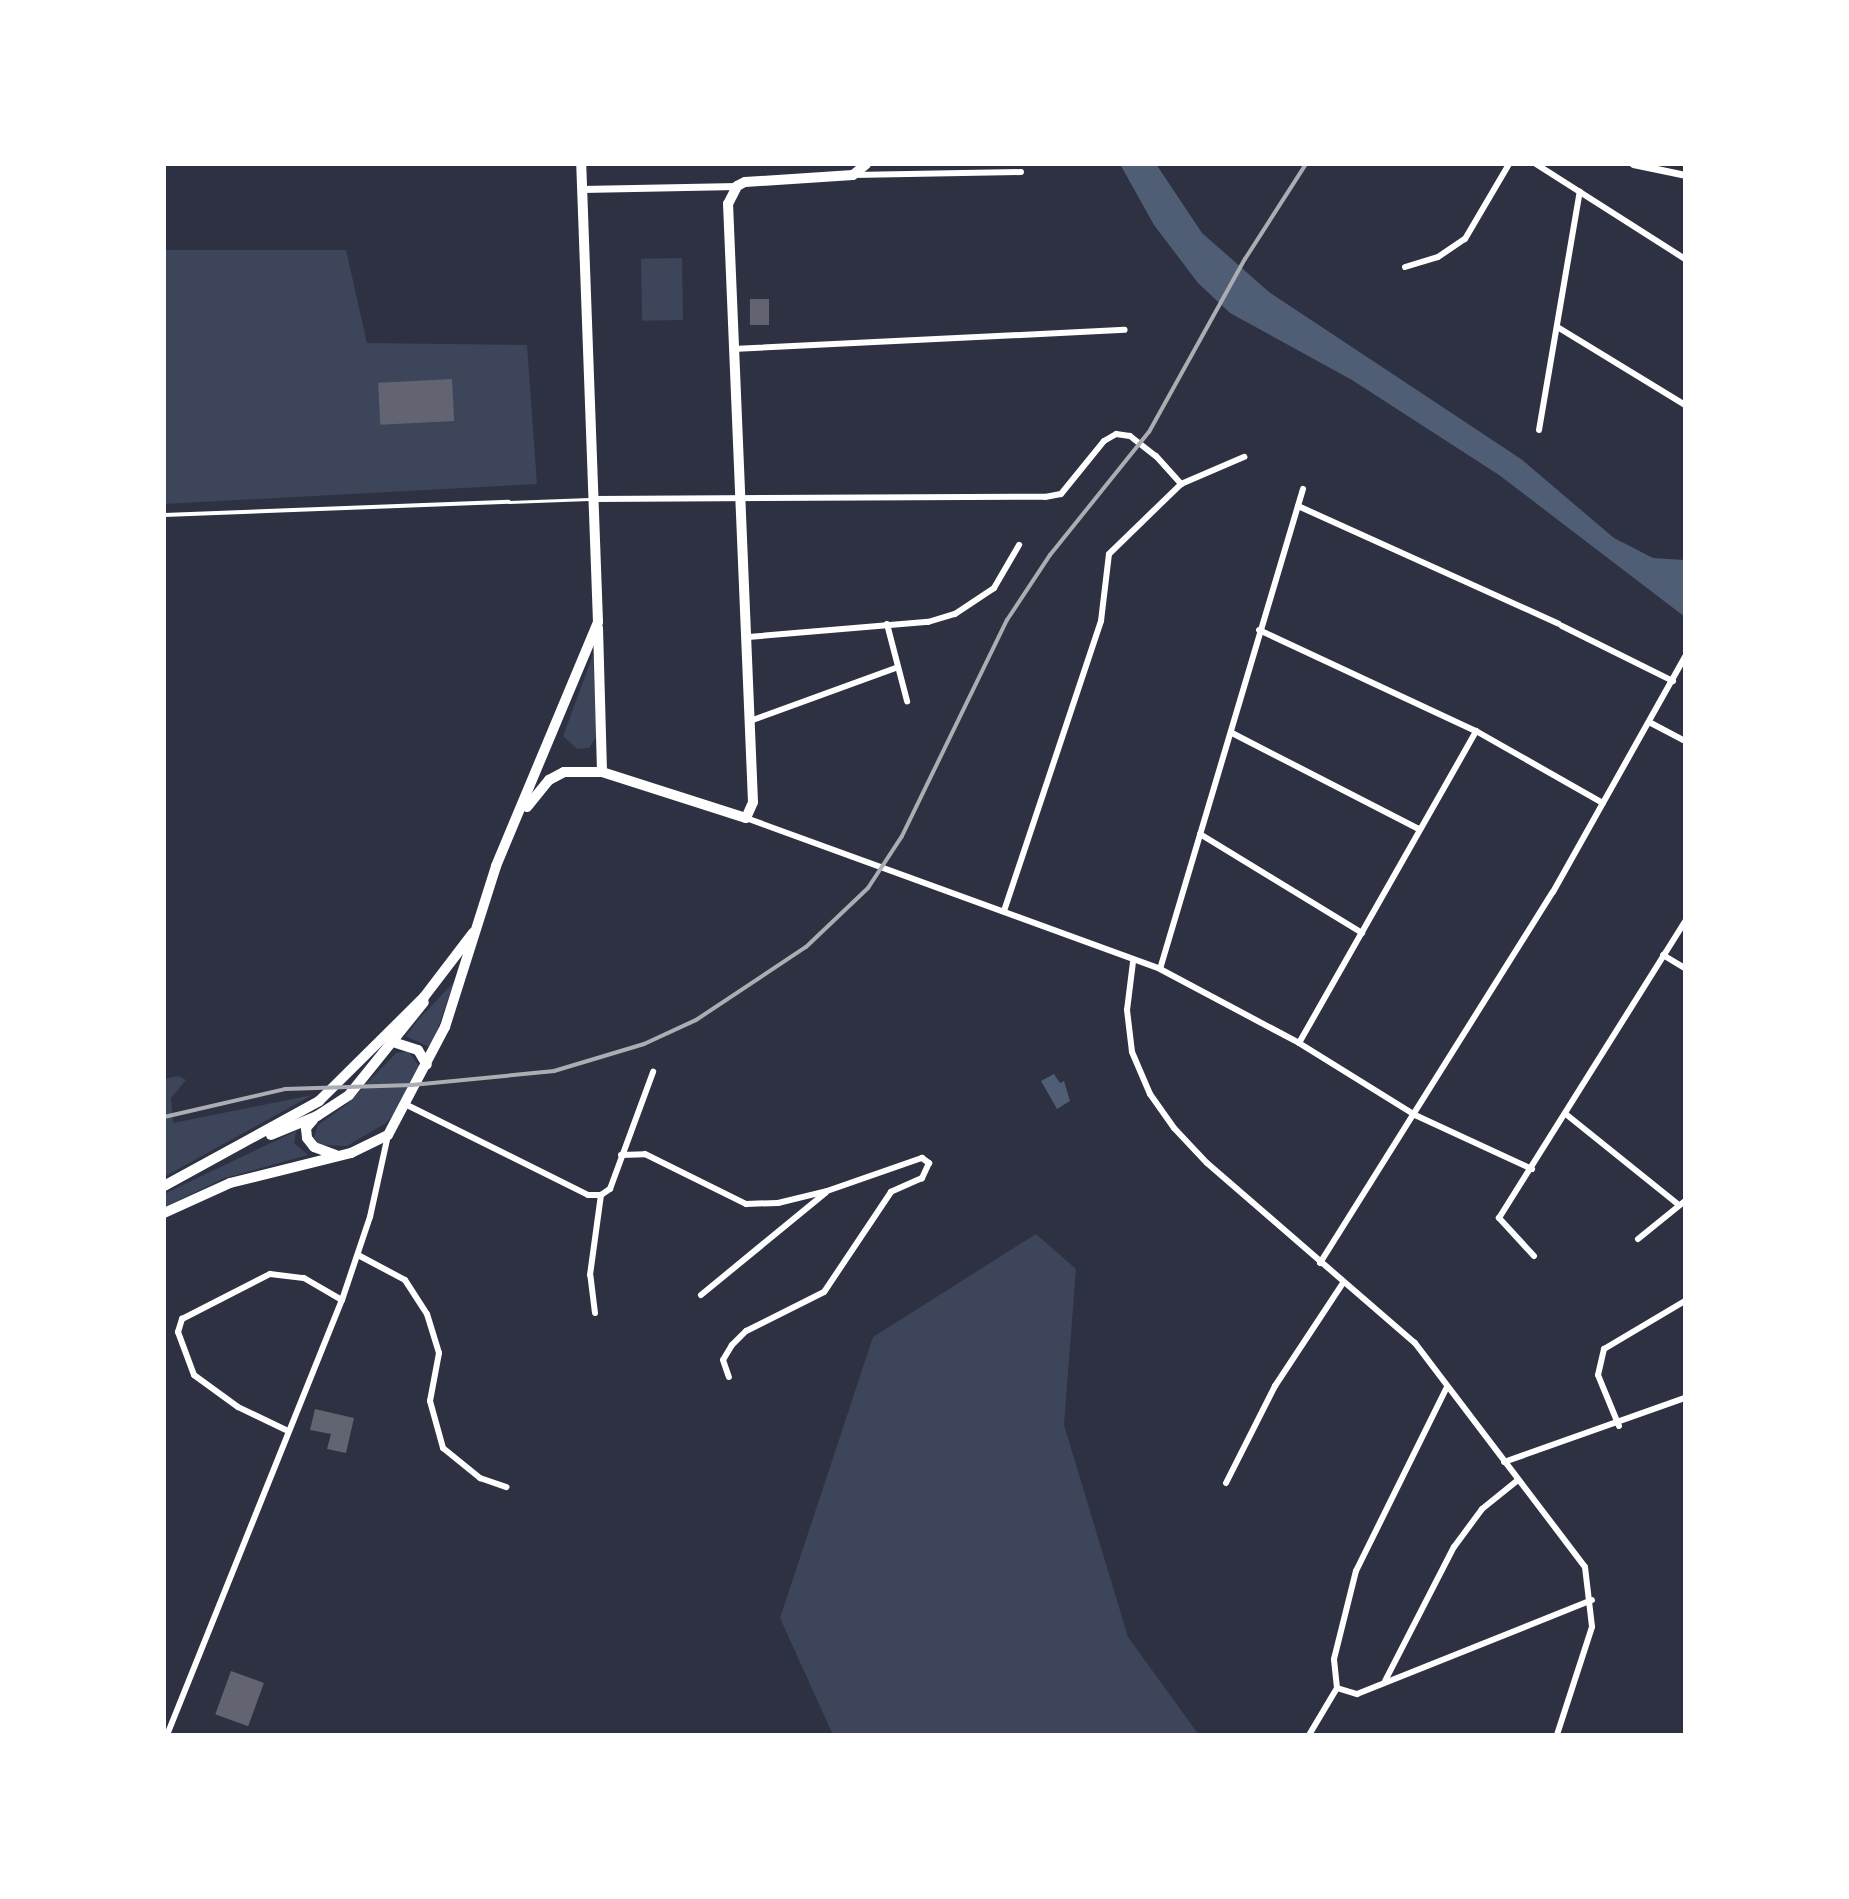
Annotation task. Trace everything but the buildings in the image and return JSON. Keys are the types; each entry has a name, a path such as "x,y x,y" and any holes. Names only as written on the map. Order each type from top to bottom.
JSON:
{"highway":[{"path":"581,164 602,772"},
{"path":"518,818 549,780 564,772 602,772 746,818 753,802 728,204 737,186 853,175 866,164"},
{"path":"164,1213 230,1183 336,1155 388,1135 407,1105 456,1000 477,928 518,818 598,622"},
{"path":"252,1139 317,1116 349,1095 396,1043 433,986 477,928"},
{"path":"164,1186 319,1101 433,986"},
{"path":"396,1043 418,1050 427,1065"},
{"path":"317,1116 306,1128 307,1138 314,1147 336,1155"}],"street":[{"path":"1405,267 1438,257 1465,239 1509,164"},
{"path":"1536,164 1685,259"},
{"path":"1633,164 1685,175"},
{"path":"853,175 1021,172"},
{"path":"582,189 737,186"},
{"path":"1539,430 1559,328 1580,191"},
{"path":"1559,328 1685,405"},
{"path":"732,349 1125,330"},
{"path":"593,499 741,494 1045,497 1061,494 1104,441 1116,434 1130,436 1156,456 1181,484"},
{"path":"1004,911 1101,621 1109,554 1181,484 1244,457"},
{"path":"1160,969 1303,489"},
{"path":"164,515 509,502"},
{"path":"1298,506 1561,625 1673,681"},
{"path":"748,637 928,622 981,601 1019,545"},
{"path":"887,624 907,701"},
{"path":"1259,630 1476,731 1603,803"},
{"path":"1320,1263 1415,1115 1603,803 1685,657"},
{"path":"750,721 896,668"},
{"path":"1649,722 1685,741"},
{"path":"1299,1043 1476,731"},
{"path":"1232,733 1419,829"},
{"path":"746,818 1004,911 1133,962 1160,969 1299,1043 1415,1115 1532,1169"},
{"path":"1200,834 1362,933"},
{"path":"1534,1256 1500,1225 1499,1218 1567,1115 1685,921"},
{"path":"1663,955 1685,968"},
{"path":"1133,962 1127,1010 1132,1052 1150,1094 1207,1163 1415,1343 1585,1567 1592,1600 1592,1627 1557,1735"},
{"path":"407,1105 588,1195 601,1195 610,1189 653,1072"},
{"path":"1567,1115 1682,1203 1638,1239"},
{"path":"167,1735 286,1430 342,1300 358,1255 388,1135"},
{"path":"621,1155 645,1154 746,1204 778,1203 827,1191 913,1160 929,1163 929,1171 922,1178 891,1192 842,1272 824,1292 746,1331 732,1345 723,1360 729,1377"},
{"path":"701,1295 827,1191"},
{"path":"595,1313 590,1275 601,1195"},
{"path":"358,1255 405,1280 427,1314 439,1353 430,1401 443,1448 480,1478 506,1487"},
{"path":"286,1430 238,1407 194,1375 178,1332 182,1319 270,1274 295,1275 342,1300"},
{"path":"1226,1483 1275,1386 1343,1283"},
{"path":"1619,1426 1598,1375 1604,1349 1685,1301"},
{"path":"1309,1735 1337,1688 1334,1659 1356,1571 1447,1387"},
{"path":"1504,1462 1619,1426 1685,1398"},
{"path":"1385,1681 1454,1547 1482,1509 1518,1480"},
{"path":"1337,1688 1357,1694 1592,1600"}],"lane":[{"path":"509,502 593,499"}],"shaded area":[{"path":"1120,164 1156,164 1202,233 1269,292 1521,459 1614,538 1653,558 1685,560 1685,617 1499,475 1352,380 1230,313 1198,283 1154,225"},
{"path":"164,250 346,250 367,343 527,345 537,484 164,504"},
{"path":"682,258 683,320 642,321 641,259"},
{"path":"593,655 597,736 589,748 577,749 563,736"},
{"path":"454,982 431,1048 406,1036 417,1021"},
{"path":"408,1051 420,1067 404,1102 386,1123 347,1146 319,1145 314,1137 318,1125 346,1105 396,1053"},
{"path":"1054,1074 1060,1083 1064,1081 1070,1101 1057,1109 1041,1081"},
{"path":"178,1076 186,1080 171,1098 173,1123 312,1095 164,1177 164,1079"},
{"path":"296,1131 294,1143 308,1155 225,1178 164,1207 164,1194"},
{"path":"1036,1234 1076,1269 1064,1425 1128,1637 1199,1735 833,1735 780,1618 873,1337"}],"railway":[{"path":"164,1117 285,1089 412,1085 554,1071 644,1044 696,1020 806,947 868,888 902,836 1007,620 1050,555 1149,432 1245,259 1306,164"}]}
